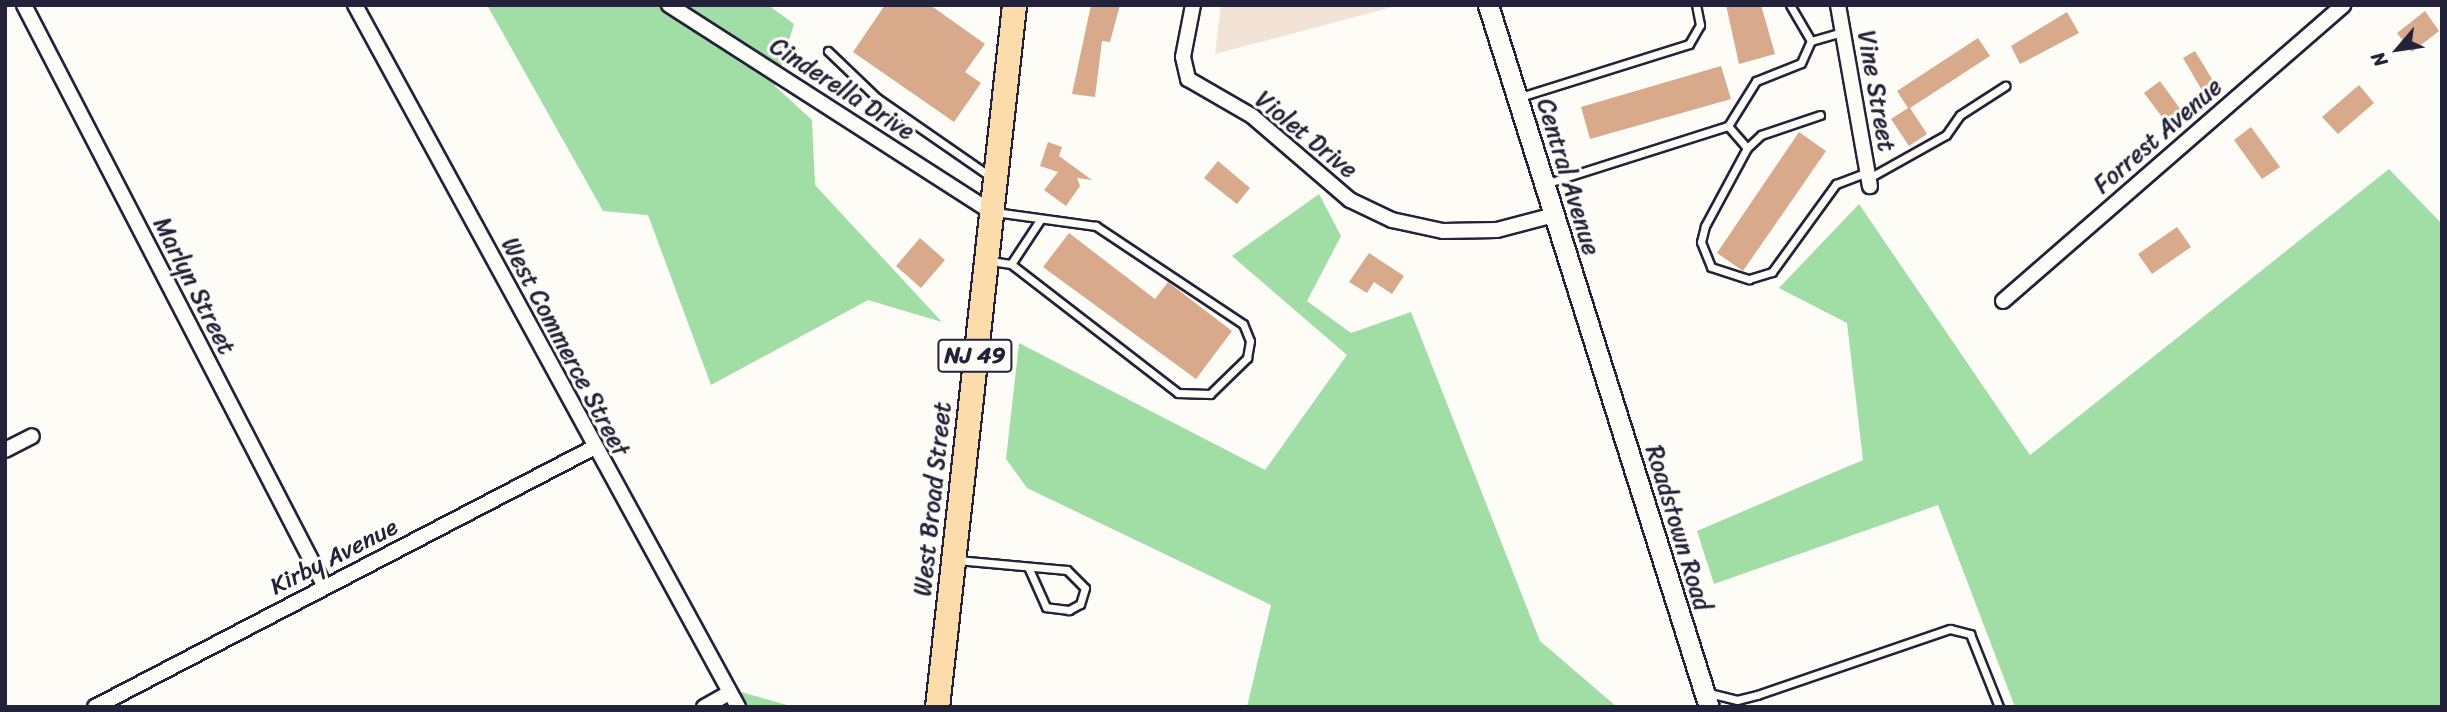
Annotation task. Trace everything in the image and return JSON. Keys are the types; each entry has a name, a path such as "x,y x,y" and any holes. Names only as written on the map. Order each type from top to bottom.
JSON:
{"highway":[{"name":"West Broad Street","path":"936,707 1014,5"}],"main road":[{"name":"Central Avenue","path":"1488,5 1601,363"},
{"name":"Roadstown Road","path":"1601,363 1707,700"}],"street":[{"name":"Marlyn Street","path":"24,5 325,587"},
{"name":"West Commerce Street","path":"355,5 726,694 738,707"},
{"name":"Cinderella Drive","path":"669,5 991,212"},
{"name":"Violet Drive","path":"1193,5 1183,57 1188,79 1252,116 1350,200 1392,220 1443,231 1497,230 1554,215"},
{"name":"Vine Street","path":"1838,5 1869,178"},
{"name":"Forrest Avenue","path":"2003,301 2343,5"},
{"path":"5,450 33,436"},
{"name":"Kirby Avenue","path":"95,707 593,448"},
{"path":"704,707 726,694"}],"lane":[{"path":"1517,98 1689,44 1700,25 1696,5"},
{"path":"1790,5 1811,41"},
{"path":"1544,184 1728,126 1756,81 1801,63 1811,41 1843,32"},
{"path":"828,51 877,97 995,179"},
{"path":"1820,115 1760,135 1746,148 1701,242 1711,267 1726,276 1772,272 1836,184 1869,178 1946,135 1960,116 2005,86"},
{"path":"1728,126 1746,148"},
{"path":"986,260 1011,264 1178,394 1210,394 1240,370 1250,341 1243,324 1096,226 991,212"},
{"path":"1011,264 1040,220"},
{"path":"953,560 1074,573 1084,588 1080,604 1069,610 1046,607 1029,569"},
{"path":"1707,700 1737,700 1757,695 1950,629 1970,634 1999,707"}],"shaded area":[{"path":"1221,5 1400,5 1215,54"}],"green space":[{"path":"487,5 768,5 794,24 775,86 812,120 815,185 942,322 868,300 711,385 648,215 603,211"},
{"path":"2389,169 2442,224 2442,707 2015,707 1938,505 1714,584 1697,531 1863,460 1847,323 1779,288 1859,204 2030,455"},
{"path":"1319,194 1341,236 1307,301 1351,333 1411,312 1540,641 1617,707 1247,707 1271,605 1027,488 1006,459 1019,343 1265,470 1347,355 1232,256"},
{"path":"727,688 794,707 692,707"}],"building":[{"path":"885,5 930,5 985,44 965,72 981,83 954,122 853,52"},
{"path":"1091,5 1120,5 1110,42 1102,41 1095,97 1072,94"},
{"path":"1726,5 1761,5 1775,54 1739,64"},
{"path":"2425,11 2439,31 2412,52 2397,33"},
{"path":"2067,12 2079,33 2020,64 2011,46"},
{"path":"1978,38 1990,56 1910,108 1927,134 1909,146 1891,119 1908,108 1897,91"},
{"path":"2195,51 2215,84 2203,92 2183,58"},
{"path":"1721,66 1731,99 1590,139 1581,107"},
{"path":"2160,81 2181,110 2165,121 2144,93"},
{"path":"2359,85 2374,103 2338,134 2322,117"},
{"path":"2251,127 2280,167 2262,179 2234,140"},
{"path":"1799,132 1826,151 1743,271 1717,253"},
{"path":"1048,142 1062,147 1059,156 1092,180 1077,178 1080,186 1066,206 1044,190 1058,172 1040,166"},
{"path":"1218,161 1250,188 1237,204 1204,178"},
{"path":"2177,227 2191,247 2152,274 2138,254"},
{"path":"1069,233 1155,299 1168,282 1232,331 1196,379 1043,267"},
{"path":"920,238 945,260 921,288 896,266"},
{"path":"1369,253 1404,276 1392,294 1374,282 1367,293 1349,282"}]}
